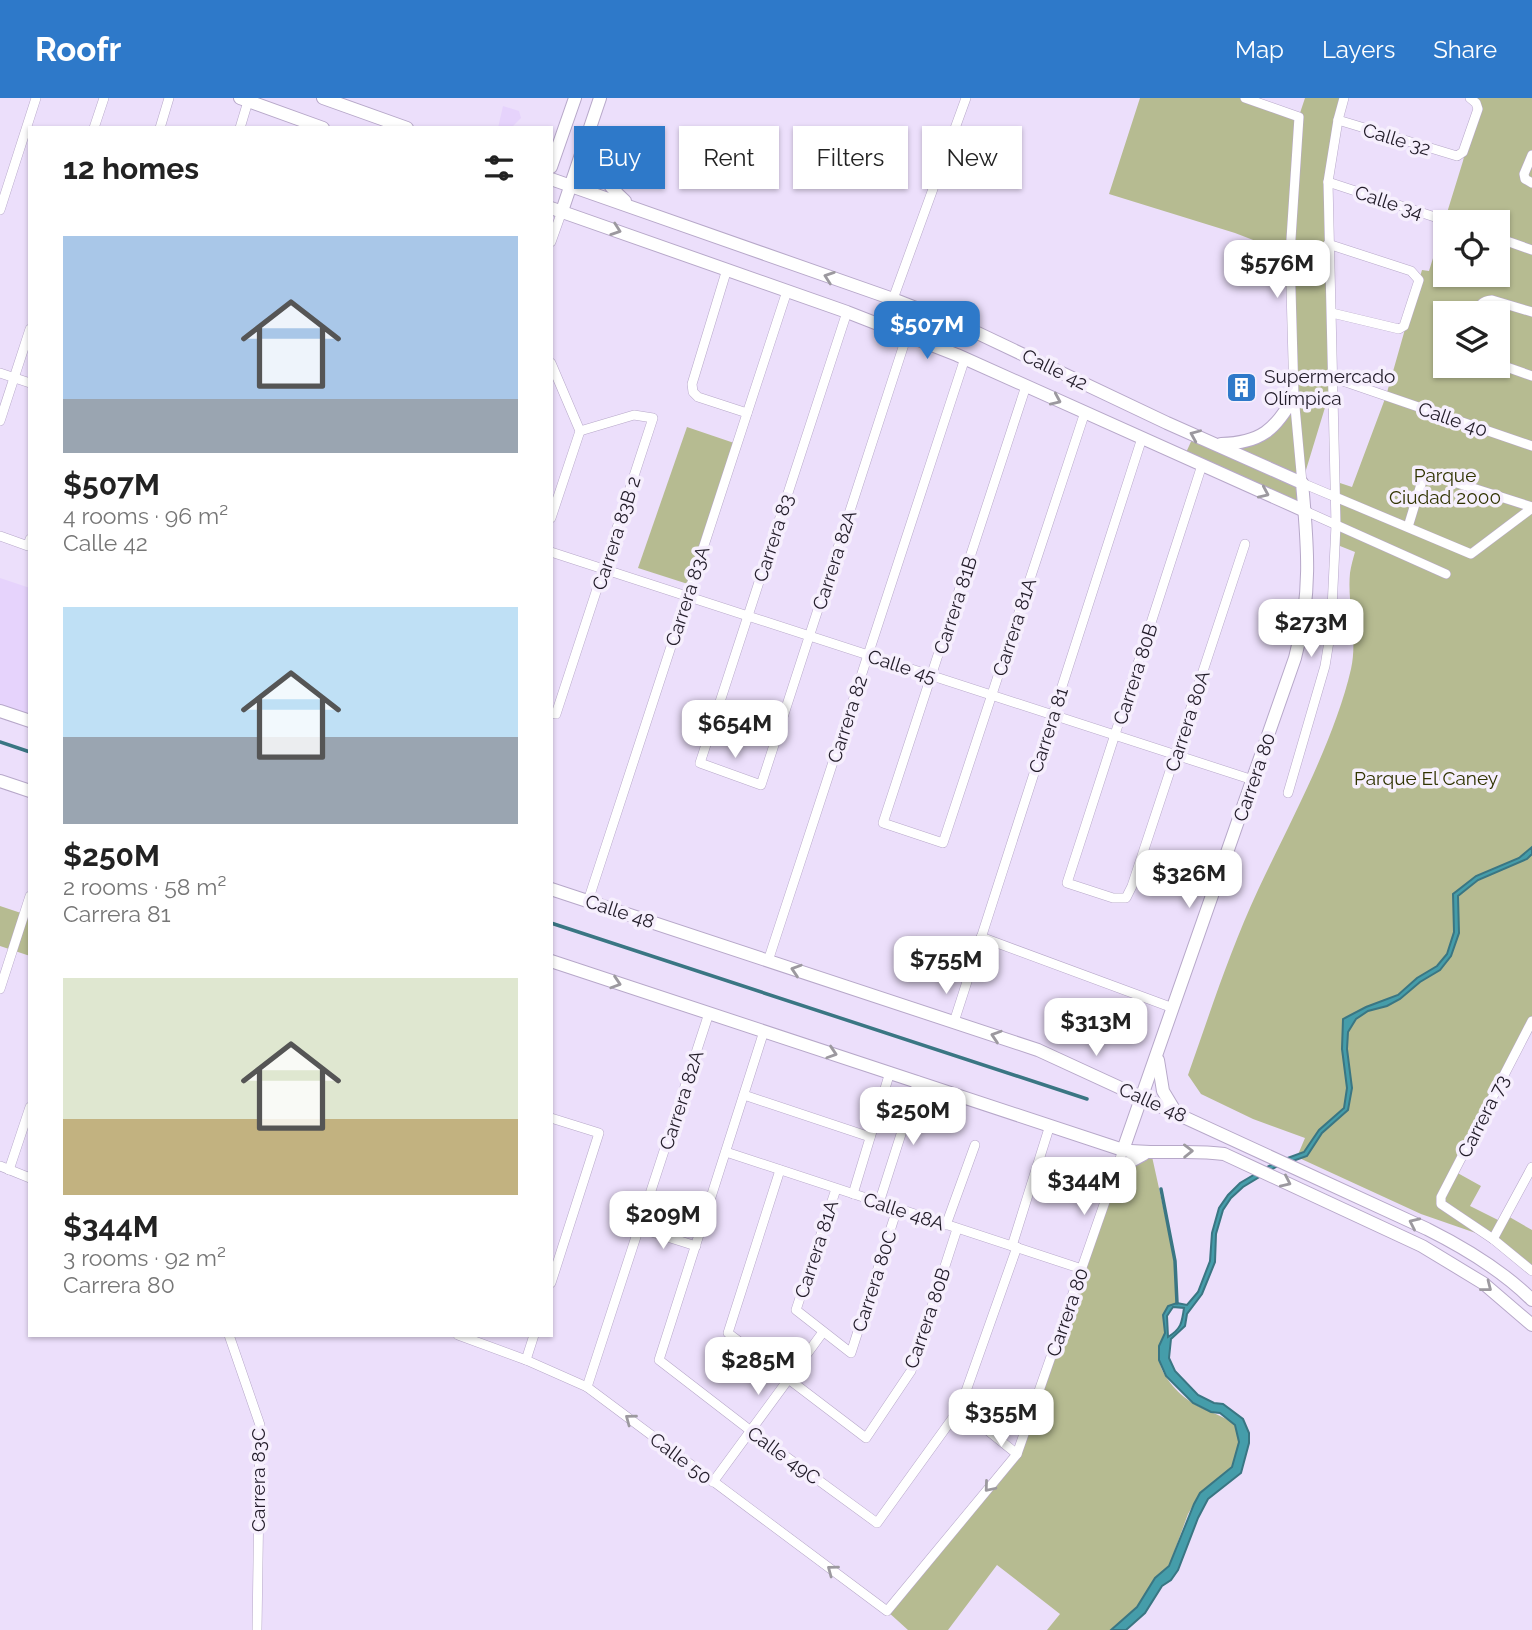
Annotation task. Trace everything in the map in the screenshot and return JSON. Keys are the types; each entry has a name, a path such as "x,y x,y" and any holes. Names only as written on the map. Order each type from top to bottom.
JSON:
{"street":[{"path":"0,210 36,98"},
{"path":"95,126 104,98"},
{"path":"161,126 169,98"},
{"path":"323,98 401,126"},
{"path":"553,161 575,98"},
{"path":"553,229 556,210 570,186 600,98"},
{"path":"893,299 966,98"},
{"name":"Carrera 80","path":"887,1611 1017,1454 1159,1052 1303,629 1309,549 1294,396 1290,254 1299,117 1245,98"},
{"name":"Carrera 80","path":"1288,793 1325,666 1331,629 1336,525 1328,182 1344,98"},
{"path":"240,126 246,99 315,126"},
{"name":"Calle 32","path":"1338,120 1457,156 1463,152 1478,109 1473,100"},
{"path":"595,113 593,142 600,170 610,187 624,201 641,210"},
{"path":"553,144 564,129"},
{"path":"1529,181 1524,174 1532,155"},
{"name":"Calle 42","path":"553,180 893,299 982,334 1302,483 1471,554 1532,507"},
{"name":"Calle 34","path":"1328,182 1433,216"},
{"name":"Calle 42","path":"556,210 847,312 965,358 1446,574"},
{"path":"1510,242 1532,250"},
{"path":"1328,244 1416,274 1419,280 1404,326 1399,329 1332,313"},
{"path":"727,269 693,376 693,392 705,401 747,413"},
{"name":"Carrera 83A","path":"588,901 787,291"},
{"path":"1510,306 1532,312"},
{"name":"Carrera 83","path":"761,785 700,763 847,312"},
{"path":"0,421 28,335"},
{"name":"Carrera 82A","path":"761,785 907,335"},
{"name":"Carrera 82","path":"768,961 965,358"},
{"path":"553,368 580,431 553,512"},
{"path":"1510,368 1532,376"},
{"path":"0,373 28,382"},
{"name":"Calle 40","path":"1334,378 1532,446"},
{"name":"Carrera 81B","path":"943,843 883,823 1026,386"},
{"path":"1218,445 1242,443 1264,434 1282,418 1294,396"},
{"name":"Carrera 81A","path":"943,843 1084,412"},
{"name":"Carrera 83B 2","path":"553,713 556,714 653,418 634,415 580,431"},
{"name":"Carrera 81","path":"954,1022 1142,438"},
{"name":"Carrera 80B","path":"1126,898 1113,898 1067,883 1202,465"},
{"path":"1408,527 1422,481 1427,477 1435,476 1532,507"},
{"path":"0,536 28,542"},
{"name":"Carrera 80A","path":"1126,898 1245,544"},
{"name":"Calle 45","path":"553,553 1253,780"},
{"path":"0,711 28,720"},
{"path":"0,781 28,790"},
{"name":"Calle 48","path":"553,890 1038,1050 1231,1137 1458,1245 1493,1268 1532,1300"},
{"path":"0,989 28,903"},
{"path":"981,937 1173,1008"},
{"name":"Calle 48","path":"553,962 1123,1150 1199,1150 1224,1154 1422,1245 1483,1283 1532,1325"},
{"name":"Carrera 82A","path":"587,1387 709,1013"},
{"name":"Carrera 73","path":"1493,1239 1447,1209 1441,1204 1441,1197 1532,1021"},
{"path":"639,1228 696,1246 764,1031"},
{"path":"1159,1052 1163,1091 1178,1114"},
{"path":"853,1194 890,1072"},
{"path":"879,1203 918,1081"},
{"path":"744,1095 870,1137"},
{"path":"28,1112 5,1168 28,1177"},
{"path":"553,1119 600,1133 553,1277"},
{"path":"1017,1454 960,1408 1014,1246 1050,1125"},
{"path":"946,1225 975,1145"},
{"name":"Calle 48A","path":"726,1152 1082,1269"},
{"path":"1114,1175 1136,1157 1151,1152"},
{"path":"1532,1167 1493,1239 1532,1271"},
{"path":"780,1170 728,1333 789,1381"},
{"name":"Carrera 81A","path":"823,1332 796,1310 836,1189"},
{"name":"Carrera 80C","path":"823,1332 851,1353 897,1209"},
{"name":"Carrera 80B","path":"789,1381 866,1438 911,1371 957,1229"},
{"name":"Calle 49C","path":"696,1246 659,1360 877,1523 960,1408"},
{"path":"713,1482 823,1332"},
{"name":"Carrera 83C","path":"230,1337 260,1425 257,1630"},
{"name":"Calle 50","path":"466,1337 527,1360 587,1387 887,1611"},
{"path":"527,1360 533,1337"}],"shaded area":[{"path":"503,106 519,111 521,118 513,126 498,126"},
{"path":"0,578 28,587 28,720 0,711"},
{"path":"1532,847 1532,854 1527,859 1478,880 1458,896 1459,933 1451,956 1440,970 1400,999 1368,1011 1356,1019 1348,1032 1347,1049 1352,1088 1348,1110 1322,1133 1307,1156 1276,1167 1243,1187 1223,1210 1216,1234 1215,1262 1202,1294 1187,1314 1185,1326 1171,1339 1169,1358 1175,1371 1198,1395 1214,1403 1223,1404 1243,1419 1249,1433 1249,1443 1241,1473 1208,1499 1178,1570 1171,1580 1162,1586 1145,1613 1126,1630 1111,1630 1137,1607 1155,1578 1169,1566 1200,1493 1232,1467 1239,1442 1235,1425 1220,1413 1211,1412 1193,1403 1166,1376 1159,1360 1159,1346 1165,1333 1163,1315 1168,1306 1177,1303 1187,1305 1198,1292 1210,1261 1212,1233 1219,1208 1240,1183 1274,1163 1304,1152 1319,1130 1344,1108 1347,1088 1342,1049 1343,1019 1398,995 1417,978 1437,966 1447,954 1454,932 1453,894 1476,876 1519,858","holes":["1173,1307 1184,1308 1180,1325 1168,1337 1167,1316"]}],"green space":[{"path":"1140,98 1245,98 1299,116 1305,98 1344,98 1328,182 1334,378 1302,483 1305,511 1184,457 1194,435 1218,445 1264,434 1294,397 1290,254 1235,233 1109,194"},
{"path":"1477,98 1532,98 1532,1021 1454,1171 1481,1186 1470,1206 1502,1222 1506,1215 1532,1230 1532,1271 1493,1239 1421,1214 1297,1157 1305,1138 1253,1119 1201,1094 1188,1075 1238,936 1323,753 1351,669 1353,633 1349,585 1355,552 1335,544 1334,481 1352,487 1386,396 1422,270 1429,271 1433,258 1433,287 1510,287 1510,210 1448,210 1463,161"},
{"path":"687,427 737,444 691,585 638,568"},
{"path":"0,906 28,915 28,955 0,946"},
{"path":"1151,1152 1175,1261 1177,1303 1168,1306 1159,1359 1164,1373 1184,1397 1235,1425 1239,1442 1232,1467 1200,1493 1188,1514 1169,1566 1155,1578 1137,1607 1111,1630 1047,1630 1060,1614 997,1565 948,1630 908,1630 887,1611 1017,1454 1114,1175"}],"waterway":[{"path":"0,742 28,751"},
{"path":"553,924 1087,1099"},
{"path":"1161,1189 1175,1261 1177,1303"}],"place":[{"name":"Supermercado Olímpica","path":"1241,387"}],"park label":[{"name":"Parque Ciudad 2000","path":"1445,486"},
{"name":"Parque El Caney","path":"1426,778"}]}
